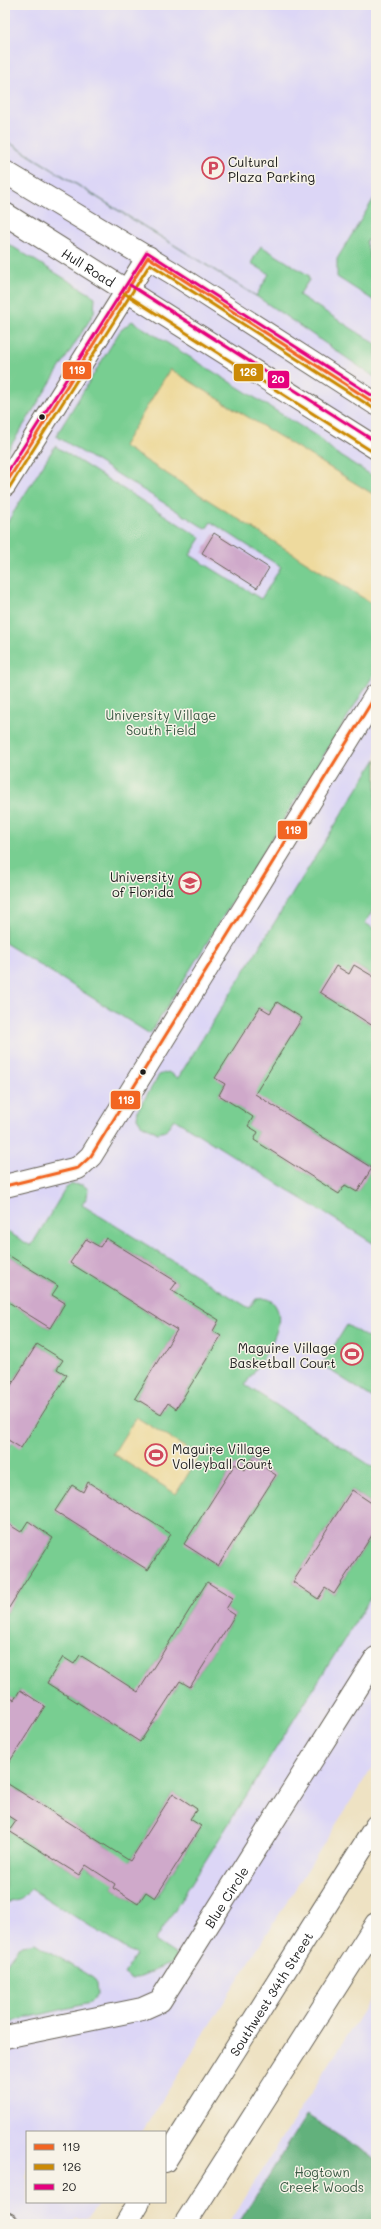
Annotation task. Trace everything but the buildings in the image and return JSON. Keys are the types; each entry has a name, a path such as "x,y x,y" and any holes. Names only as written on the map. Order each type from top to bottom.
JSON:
{"street":[{"path":"5,172 148,257 376,404"},
{"name":"Hull Road","path":"5,214 127,289 376,448"},
{"path":"5,485 148,257"},
{"path":"5,1186 78,1168 91,1156 376,695"},
{"name":"Blue Circle","path":"5,2037 142,2009 160,2001 376,1658"},
{"name":"Southwest 34th Street","path":"166,2159 376,1826"},
{"path":"186,2224 376,1924"},
{"path":"126,2224 138,2203"}],"shaded area":[{"name":"University of Florida","path":"5,5 376,5 376,1761 143,2131 26,2131 26,2203 98,2203 90,2216 86,2219 76,2219 74,2224 5,2224"},
{"path":"376,1990 376,2224 228,2224"}],"green space":[{"path":"376,195 376,238 366,241 376,281 376,302 337,277 337,259"},
{"path":"5,242 95,297 94,313 5,455"},
{"path":"261,246 308,275 309,280 299,295 376,344 376,378 256,296 269,274 251,263"},
{"name":"University Village South Field","path":"132,321 318,437 336,453 376,478 376,671 150,1034 5,943 5,526 55,446 201,538 190,555 261,599 281,567 211,522 206,529 56,436 120,331"},
{"path":"376,759 376,905 365,923 376,930 376,978 355,965 349,974 320,992 376,1028 376,1245 174,1119 165,1131 158,1133 141,1124 137,1118 138,1110 159,1075 168,1072 178,1078","holes":["277,1002 302,1018 244,1111 219,1095 225,1084 216,1078 260,1007 270,1013","264,1100 372,1167 357,1192 345,1185 339,1194 254,1140 258,1132 248,1125"]},
{"path":"72,1184 83,1185 88,1189 87,1197 82,1205 249,1308 256,1299 267,1299 271,1301 275,1305 278,1314 278,1324 275,1335 263,1358 245,1385 376,1469 376,1506 352,1490 293,1582 318,1599 325,1588 334,1594 376,1529 376,1589 155,1941 177,1956 173,1963 133,1979 124,1974 136,1955 31,1889 19,1900 5,1903 5,1814 16,1821 9,1831 79,1875 86,1865 96,1872 111,1849 18,1790 5,1810 5,1769 20,1690 14,1700 5,1695 5,1614 53,1538 28,1521 21,1532 5,1537 5,1452 67,1375 57,1369 63,1360 37,1344 5,1395 5,1300 50,1328 65,1303 52,1295 57,1285 5,1253 5,1230 31,1246 66,1188","holes":["106,1238 177,1282 171,1291 165,1323 71,1263 86,1239 100,1247","193,1304 219,1320 213,1331 221,1336 177,1408 168,1403 161,1414 135,1398","251,1459 276,1475 218,1566 193,1550 200,1539 191,1533 235,1464 244,1470","89,1482 160,1528 165,1544 148,1570 55,1511 72,1485 83,1492","207,1582 226,1609 235,1615 190,1687 180,1681 173,1692 148,1676","80,1655 151,1701 156,1717 140,1742 47,1683 63,1658 74,1664","173,1793 197,1809 190,1819 201,1826 156,1898 146,1892 138,1904 113,1888"]},
{"name":"Maguire Village Basketball Court","path":"347,1325 376,1343 376,1400 322,1365"},
{"path":"35,1943 93,1978 97,1984 98,1994 90,2003 5,2023 5,1966 19,1947"},
{"name":"Hogtown Creek Woods","path":"307,2115 376,2159 376,2224 238,2224"}],"sand":[{"path":"170,369 376,496 376,594 371,603 123,446"},
{"name":"Maguire Village Volleyball Court","path":"136,1417 199,1456 176,1494 113,1454"}],"transit line":[{"name":"20","path":"5,476 147,252 376,398"},
{"name":"119","path":"5,485 148,257 376,404"},
{"name":"126","path":"9,488 150,264 373,408"},
{"name":"20","path":"130,285 376,442"},
{"name":"126","path":"124,293 373,452"},
{"name":"119","path":"5,1186 78,1168 91,1156 376,695"}],"place":[{"name":"Cultural Plaza Parking","path":"213,168"},
{"name":"University of Florida","path":"190,883"},
{"name":"Maguire Village Basketball Court","path":"352,1354"},
{"name":"Maguire Village Volleyball Court","path":"156,1455"}]}
